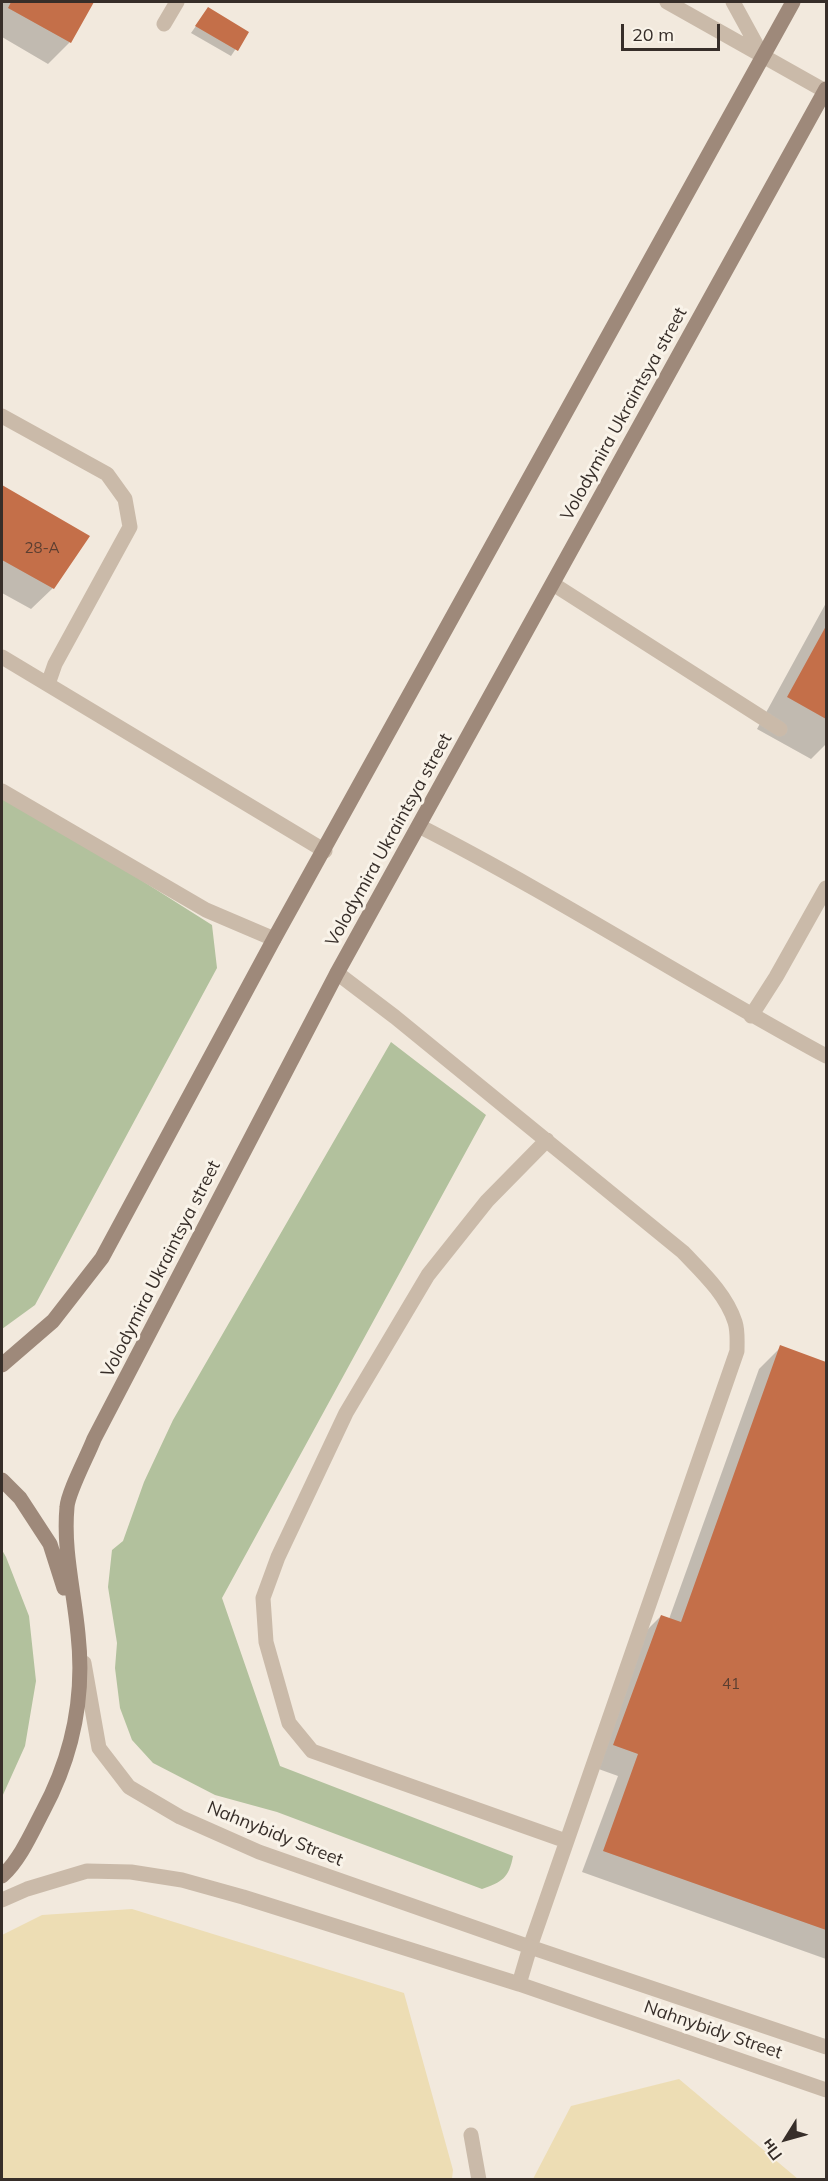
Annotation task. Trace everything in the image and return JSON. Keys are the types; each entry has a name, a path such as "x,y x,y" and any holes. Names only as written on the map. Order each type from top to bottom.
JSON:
{"street":[{"path":"164,24 177,2"},
{"path":"667,2 826,90"},
{"path":"733,2 762,55"},
{"path":"2,1365 53,1321 102,1258 274,939 325,851 793,2"},
{"name":"Volodymira Ukraintsya street","path":"2,1876 32,1833 58,1782 75,1727 81,1670 66,1552 67,1504 94,1439 337,974 826,90"},
{"path":"2,416 107,474 125,499 130,527 55,664 48,684"},
{"path":"553,584 780,729"},
{"path":"2,657 325,851"},
{"path":"2,791 206,910 274,939"},
{"path":"419,826 484,859 751,1016 826,1056"},
{"path":"751,1016 776,977 826,888"},
{"path":"337,974 395,1017 683,1252 715,1286 729,1306 736,1324 737,1351 566,1840 519,1984"},
{"path":"547,1140 487,1201 428,1275 346,1413 278,1557 263,1598 266,1642 289,1723 312,1751 566,1840"},
{"name":"Volodymira Ukraintsya street","path":"2,1480 20,1498 50,1544 78,1634"},
{"name":"Nahnybidy Street","path":"78,1634 99,1748 129,1787 180,1816 259,1852 826,2047"},
{"name":"Nahnybidy Street","path":"2,1900 27,1889 87,1871 131,1872 182,1880 519,1984 826,2090"},
{"path":"471,2135 479,2180"}],"green space":[{"path":"2,792 212,925 217,968 35,1305 2,1329"},
{"path":"391,1042 486,1115 222,1598 280,1766 513,1856 504,1878 482,1889 277,1812 215,1795 153,1763 132,1740 120,1708 115,1668 117,1643 108,1587 112,1550 123,1541 144,1482 173,1420"},
{"path":"2,1550 29,1616 36,1681 25,1746 2,1797"}],"sand":[{"path":"132,1909 404,1993 453,2170 452,2179 2,2179 2,1935 42,1915"},
{"path":"679,2079 798,2179 533,2179 571,2106"}],"building":[{"path":"11,2 94,2 71,43 8,8"},
{"path":"208,7 249,32 238,51 195,26"},
{"path":"2,485 90,536 54,589 2,560"},
{"path":"826,626 826,719 787,697"},
{"path":"780,1345 826,1362 826,1930 603,1851 638,1754 613,1745 661,1615 681,1622"}]}
